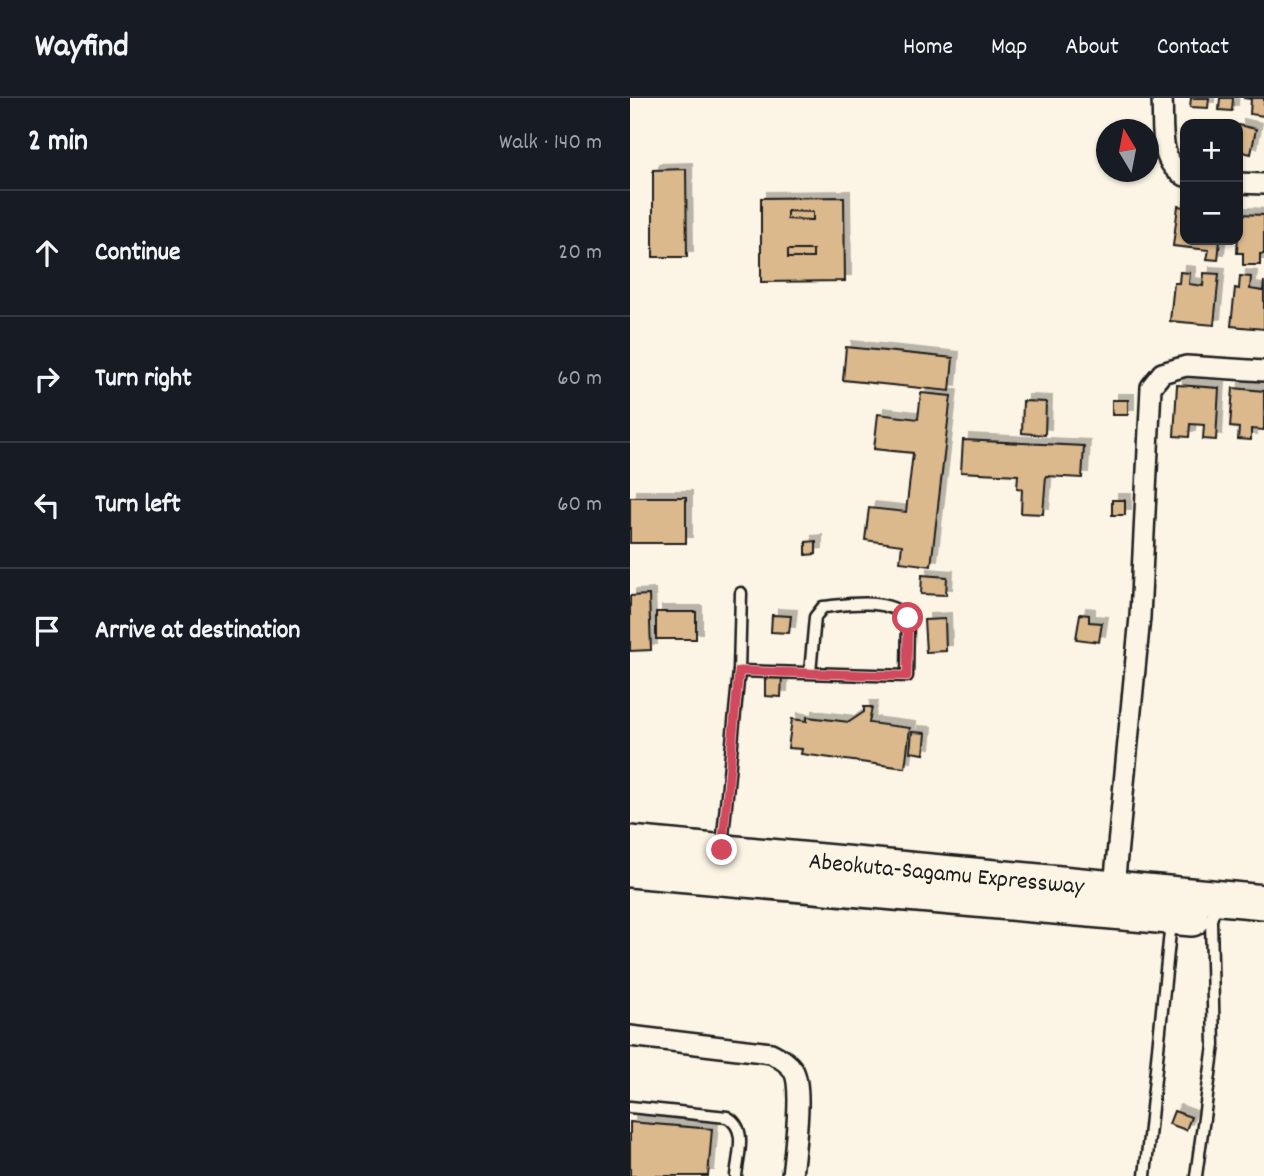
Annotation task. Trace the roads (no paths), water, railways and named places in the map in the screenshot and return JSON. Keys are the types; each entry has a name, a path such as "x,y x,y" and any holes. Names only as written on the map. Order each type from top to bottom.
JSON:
{"highway":[{"name":"Abeokuta-Sagamu Expressway","path":"630,843 1114,887 1176,906"},
{"name":"Abeokuta-Sagamu Expressway","path":"630,870 1176,906 1215,910 1264,924"},
{"name":"Abeokuta-Sagamu Expressway","path":"1215,910 1264,902"}],"street":[{"path":"1162,98 1166,157 1175,171 1180,174"},
{"path":"1243,183 1264,184"},
{"path":"1114,887 1140,617 1151,387 1162,373 1186,366 1264,371"},
{"path":"630,1036 772,1053 785,1060 795,1072 799,1090 792,1176"}],"lane":[{"path":"722,850 739,671 741,593"},
{"path":"739,671 907,676 908,618 899,610 867,603 823,607 815,617 810,673"},
{"path":"1146,1176 1176,906"},
{"path":"1196,1176 1214,1045 1215,910"},
{"path":"630,1107 727,1117 736,1122 740,1132 736,1176"}]}
